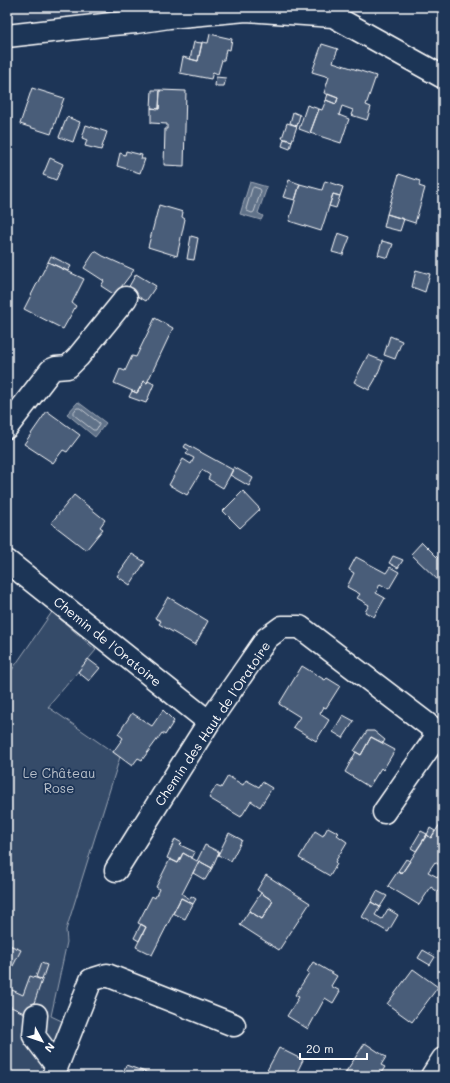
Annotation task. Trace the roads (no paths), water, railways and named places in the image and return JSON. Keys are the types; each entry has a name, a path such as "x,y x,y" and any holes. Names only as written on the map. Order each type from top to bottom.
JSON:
{"street":[{"path":"7,36 113,15 169,16 246,10 333,16 443,77"},
{"path":"7,427 51,370 68,367 78,357 126,298"},
{"name":"Chemin de l'Oratoire","path":"7,561 209,722"},
{"name":"Chemin des Haut de l'Oratoire","path":"116,870 209,722 267,638 282,627 300,627 441,736"},
{"path":"384,812 441,736"},
{"path":"54,1071 92,980 107,974 234,1025"},
{"path":"36,1015 34,1036 54,1071"},
{"path":"432,1076 443,1059"}],"water":[{"path":"250,182 267,187 258,213 263,216 261,220 240,214"},
{"path":"78,402 106,423 95,437 67,414"}],"park label":[{"name":"Le Château Rose","path":"59,780"}]}
